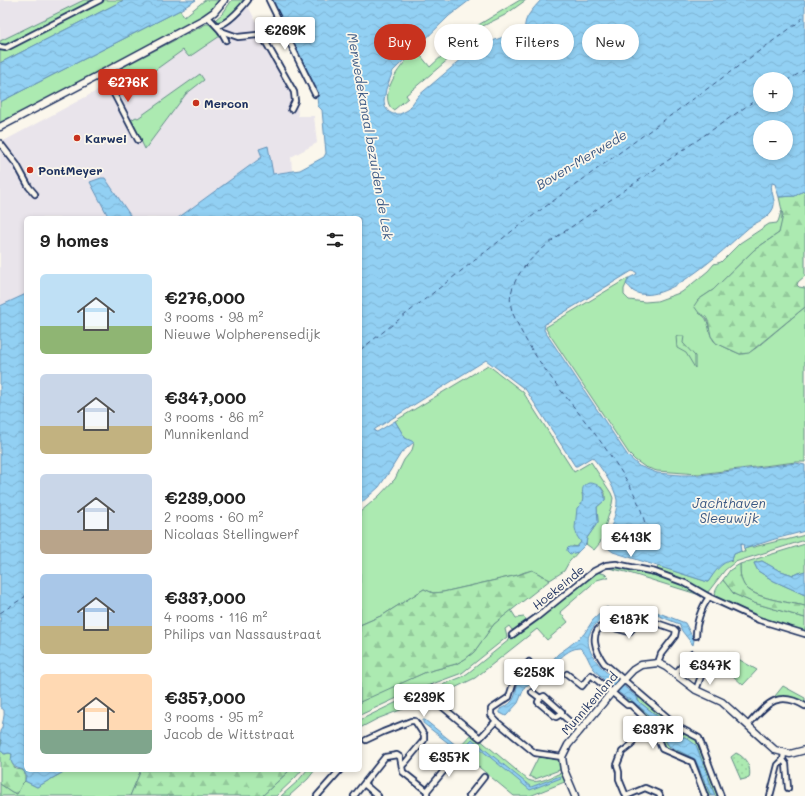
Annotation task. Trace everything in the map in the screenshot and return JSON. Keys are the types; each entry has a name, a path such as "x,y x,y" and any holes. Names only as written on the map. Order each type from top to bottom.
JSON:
{"street":[{"path":"0,47 6,48 100,0"},
{"path":"0,127 208,17 224,0"},
{"path":"217,26 222,25 230,19 248,0"},
{"path":"269,0 315,94"},
{"path":"208,17 221,31 226,40"},
{"path":"221,31 238,37 257,35 264,39 294,92 295,101 291,109"},
{"path":"104,73 138,140"},
{"path":"0,143 17,165 29,187 35,194"},
{"name":"Hoekeinde","path":"512,635 537,617 590,574 606,565 616,564 655,572 685,583 709,597 759,620 805,634"},
{"path":"696,636 700,617 709,597"},
{"path":"721,796 699,738 680,728 622,681 598,655 595,645 595,634 600,627 604,625 629,632 632,631 640,619 645,618 674,629 676,631 675,636 661,654 658,663 676,673 696,690 722,702 778,752 794,754 805,750"},
{"path":"676,673 692,654 705,665 696,690"},
{"path":"529,662 514,680 509,697 491,709 491,715 496,721 535,753 562,757 564,770 575,796"},
{"name":"Munnikenland","path":"562,757 568,745 633,670 641,665 658,663"},
{"path":"522,669 528,675"},
{"path":"567,674 582,686 591,676 614,691 627,705 631,705 649,720 662,749 692,762 705,796"},
{"path":"432,689 439,704 480,738 496,721"},
{"path":"532,692 540,698 544,696 580,731"},
{"path":"540,698 538,702 553,715 556,717 561,714"},
{"path":"748,725 769,703 790,699 805,706"},
{"path":"649,720 630,745 622,752 617,765 619,779 626,796 645,788 659,794 660,796"},
{"path":"366,740 411,721 415,721 424,735 424,740 402,766"},
{"path":"770,796 778,765 783,760 784,753"},
{"path":"354,796 385,757 397,755 400,757 403,772 427,794 457,755"},
{"path":"783,760 786,764 788,788"},
{"path":"317,796 338,772"},
{"path":"468,796 484,777"},
{"path":"364,784 378,796"}],"shaded area":[{"path":"0,0 90,0 0,49"},
{"path":"246,3 296,92 298,116 314,116 317,143 291,157 292,171 273,174 259,149 262,157 181,216 131,216 105,178 91,182 108,216 24,216 24,295 0,306 0,143 182,45"}],"green space":[{"path":"84,0 93,0 6,44 0,44 0,41"},
{"path":"99,0 124,0 0,63 0,48"},
{"path":"205,0 220,0 208,13 183,29 0,123 0,102 180,10 184,17"},
{"path":"232,0 246,0 229,18 216,21 215,20 223,13"},
{"path":"520,0 526,0 505,15 487,24 480,24"},
{"path":"206,24 211,24 220,36 189,57 183,50 119,96 110,78 117,70"},
{"path":"407,60 424,60 430,67 438,60 448,60 406,95 408,98 393,110 389,104 389,89 396,73"},
{"path":"200,74 204,80 186,94 145,149 131,120 136,117 138,118"},
{"path":"805,190 805,276 798,282 797,285 805,288 805,307 749,353 740,354 716,343 711,336 706,317 699,313 694,306 698,300 713,290 754,250 779,233 783,215 779,197 795,196"},
{"path":"782,211 782,222 779,233 754,250 713,290 698,300 699,313 706,318 714,341 730,350 742,354 756,348 805,307 805,462 699,474 657,471 645,467 630,455 546,327 628,278 624,289 624,295 629,300 645,302 657,301 682,292 708,271 714,264 721,262 740,243 769,224 777,223"},
{"path":"676,336 684,336 683,343 695,356 695,368 686,353 677,348"},
{"path":"488,365 523,392 574,472 591,462 611,493 613,498 612,504 600,543 594,550 586,544 587,538 598,522 597,507 605,500 605,493 601,487 582,493 582,503 578,507 581,542 577,547 573,546 572,553 578,552 569,562 564,571 550,580 536,572 529,571 518,575 443,592 433,593 424,589 383,615 362,624 362,510 379,496 395,479 404,460 412,450 414,443 405,438 395,421"},
{"path":"805,535 805,540 735,562 725,570 706,593 684,580 657,571 658,566 708,582 723,563 730,560 731,562 734,554 741,551 745,552 744,549"},
{"path":"805,544 805,571 793,575 778,570 762,561 754,563 758,571 774,581 805,595 805,606 763,597 749,590 744,585 740,572 740,564"},
{"path":"740,564 742,580 744,585 749,590 763,597 805,606 805,618 754,603 734,594 723,580 730,570"},
{"path":"625,566 684,584 703,596 626,572 604,567"},
{"path":"532,570 550,580 494,624 474,652 465,659 456,664 426,672 362,701 362,624 383,615 424,589 433,593 443,592 518,575"},
{"path":"597,572 605,574 609,578 597,580 560,612 568,622 547,640 537,629 475,678 438,696 434,688 462,677 468,673 591,574"},
{"path":"723,580 734,594 754,603 805,618 805,632 757,617 717,598 715,593"},
{"path":"511,610 516,618 524,617 528,622 515,630 512,630 509,626 505,629 507,637 462,673 408,693 362,714 362,701 368,697 426,672 456,664 465,659 474,652 494,624"},
{"path":"728,653 757,670 743,685 721,665"},
{"path":"783,686 805,698 805,704 793,698 779,700 775,696"},
{"path":"431,690 434,697 377,719 362,727 362,719 395,703"},
{"path":"638,695 678,728 675,736 670,726 638,701"},
{"path":"624,699 630,699 654,719 670,747 669,751 663,748 654,724"},
{"path":"680,730 698,741 719,796 715,796 697,748 683,737 682,740 677,739"},
{"path":"472,733 528,780 541,781 563,772 567,781 530,796 514,796 463,754 458,748"},
{"path":"0,739 2,742 1,751 5,754 12,754 12,763 16,769 23,770 25,773 25,781 17,794 0,784"},
{"path":"673,748 695,759 711,796 707,796 695,764 671,752"},
{"path":"736,753 743,757 747,763 750,770 749,778 741,780 731,757"},
{"path":"539,756 559,759 561,761 562,769 535,779 529,776"},
{"path":"63,772 140,772 130,796 0,796 0,784 17,794 25,781 37,787"},
{"path":"140,772 288,772 262,796 130,796"},
{"path":"288,772 300,772 276,796 262,796"},
{"path":"305,772 313,772 289,796 281,796 298,781"}],"water":[{"path":"124,0 196,0 180,10 0,102 0,63"},
{"path":"272,0 470,0 441,24 434,24 434,31 426,39 426,24 374,24 374,60 404,60 393,71 386,89 384,101 385,107 389,112 393,114 400,114 408,110 418,96 461,60 493,60 493,41 501,38 501,60 574,60 574,24 525,24 527,17 541,0 805,0 805,190 795,196 779,197 775,184 772,183 771,187 774,205 771,212 749,228 709,262 676,285 660,292 646,295 633,291 626,284 629,278 637,274 636,272 632,271 545,324 544,330 628,456 639,466 657,473 699,475 796,463 805,465 805,531 744,549 743,544 740,545 741,551 734,554 732,560 724,563 708,582 613,552 604,545 617,505 616,495 611,483 592,457 575,466 526,390 486,360 375,429 374,431 377,432 395,421 405,438 414,442 401,453 379,487 362,502 362,216 181,216 262,157 259,149 268,146 273,174 300,170 324,157 326,153 322,110 318,106 316,90"},
{"path":"105,178 131,216 108,216 90,182"},
{"path":"24,295 24,772 15,767 11,761 12,754 4,754 0,749 2,742 0,739 0,731 2,728 4,710 0,707 0,306"},
{"path":"589,483 596,484 603,490 605,500 597,507 598,522 587,538 586,544 578,552 570,554 567,549 569,547 577,547 581,542 577,536 575,528 577,508 581,505 583,488"},
{"path":"762,561 778,570 793,575 805,571 805,595 774,581 758,571 754,563"},
{"path":"607,607 625,625 608,614 600,620 594,626 589,635 588,640 592,654 605,671 637,697 638,701 670,726 673,735 678,740 685,737 696,745 715,796 711,796 695,759 669,746 654,719 601,677 580,648 574,649 563,655 540,680 525,686 518,703 506,716 500,713 500,709 509,704 514,698 520,680 523,678 530,680 535,679 558,654 584,634 593,620"},
{"path":"649,609 685,623 694,640 693,645 682,631 679,624 647,611"},
{"path":"423,720 425,720 462,750 472,739 531,787 560,776 561,778 530,790 474,744 462,754 423,723"},
{"path":"24,772 63,772 37,787 25,781 26,775"}],"ferry route":[{"path":"362,348 516,228 799,22 805,15"},
{"path":"793,77 805,70"},
{"path":"649,549 648,536 640,508 633,491 601,442 540,363 512,312 510,303 511,294 523,269 536,255 558,236 753,102"},
{"path":"0,613 24,597"}],"place":[{"name":"Mercon","path":"196,103"},
{"name":"Karwei","path":"77,138"},
{"name":"PontMeyer","path":"30,170"}],"water label":[{"name":"Merwedekanaal bezuiden de Lek","path":"371,136"},
{"name":"Boven-Merwede","path":"581,159"},
{"name":"Jachthaven Sleeuwijk","path":"729,510"}]}
